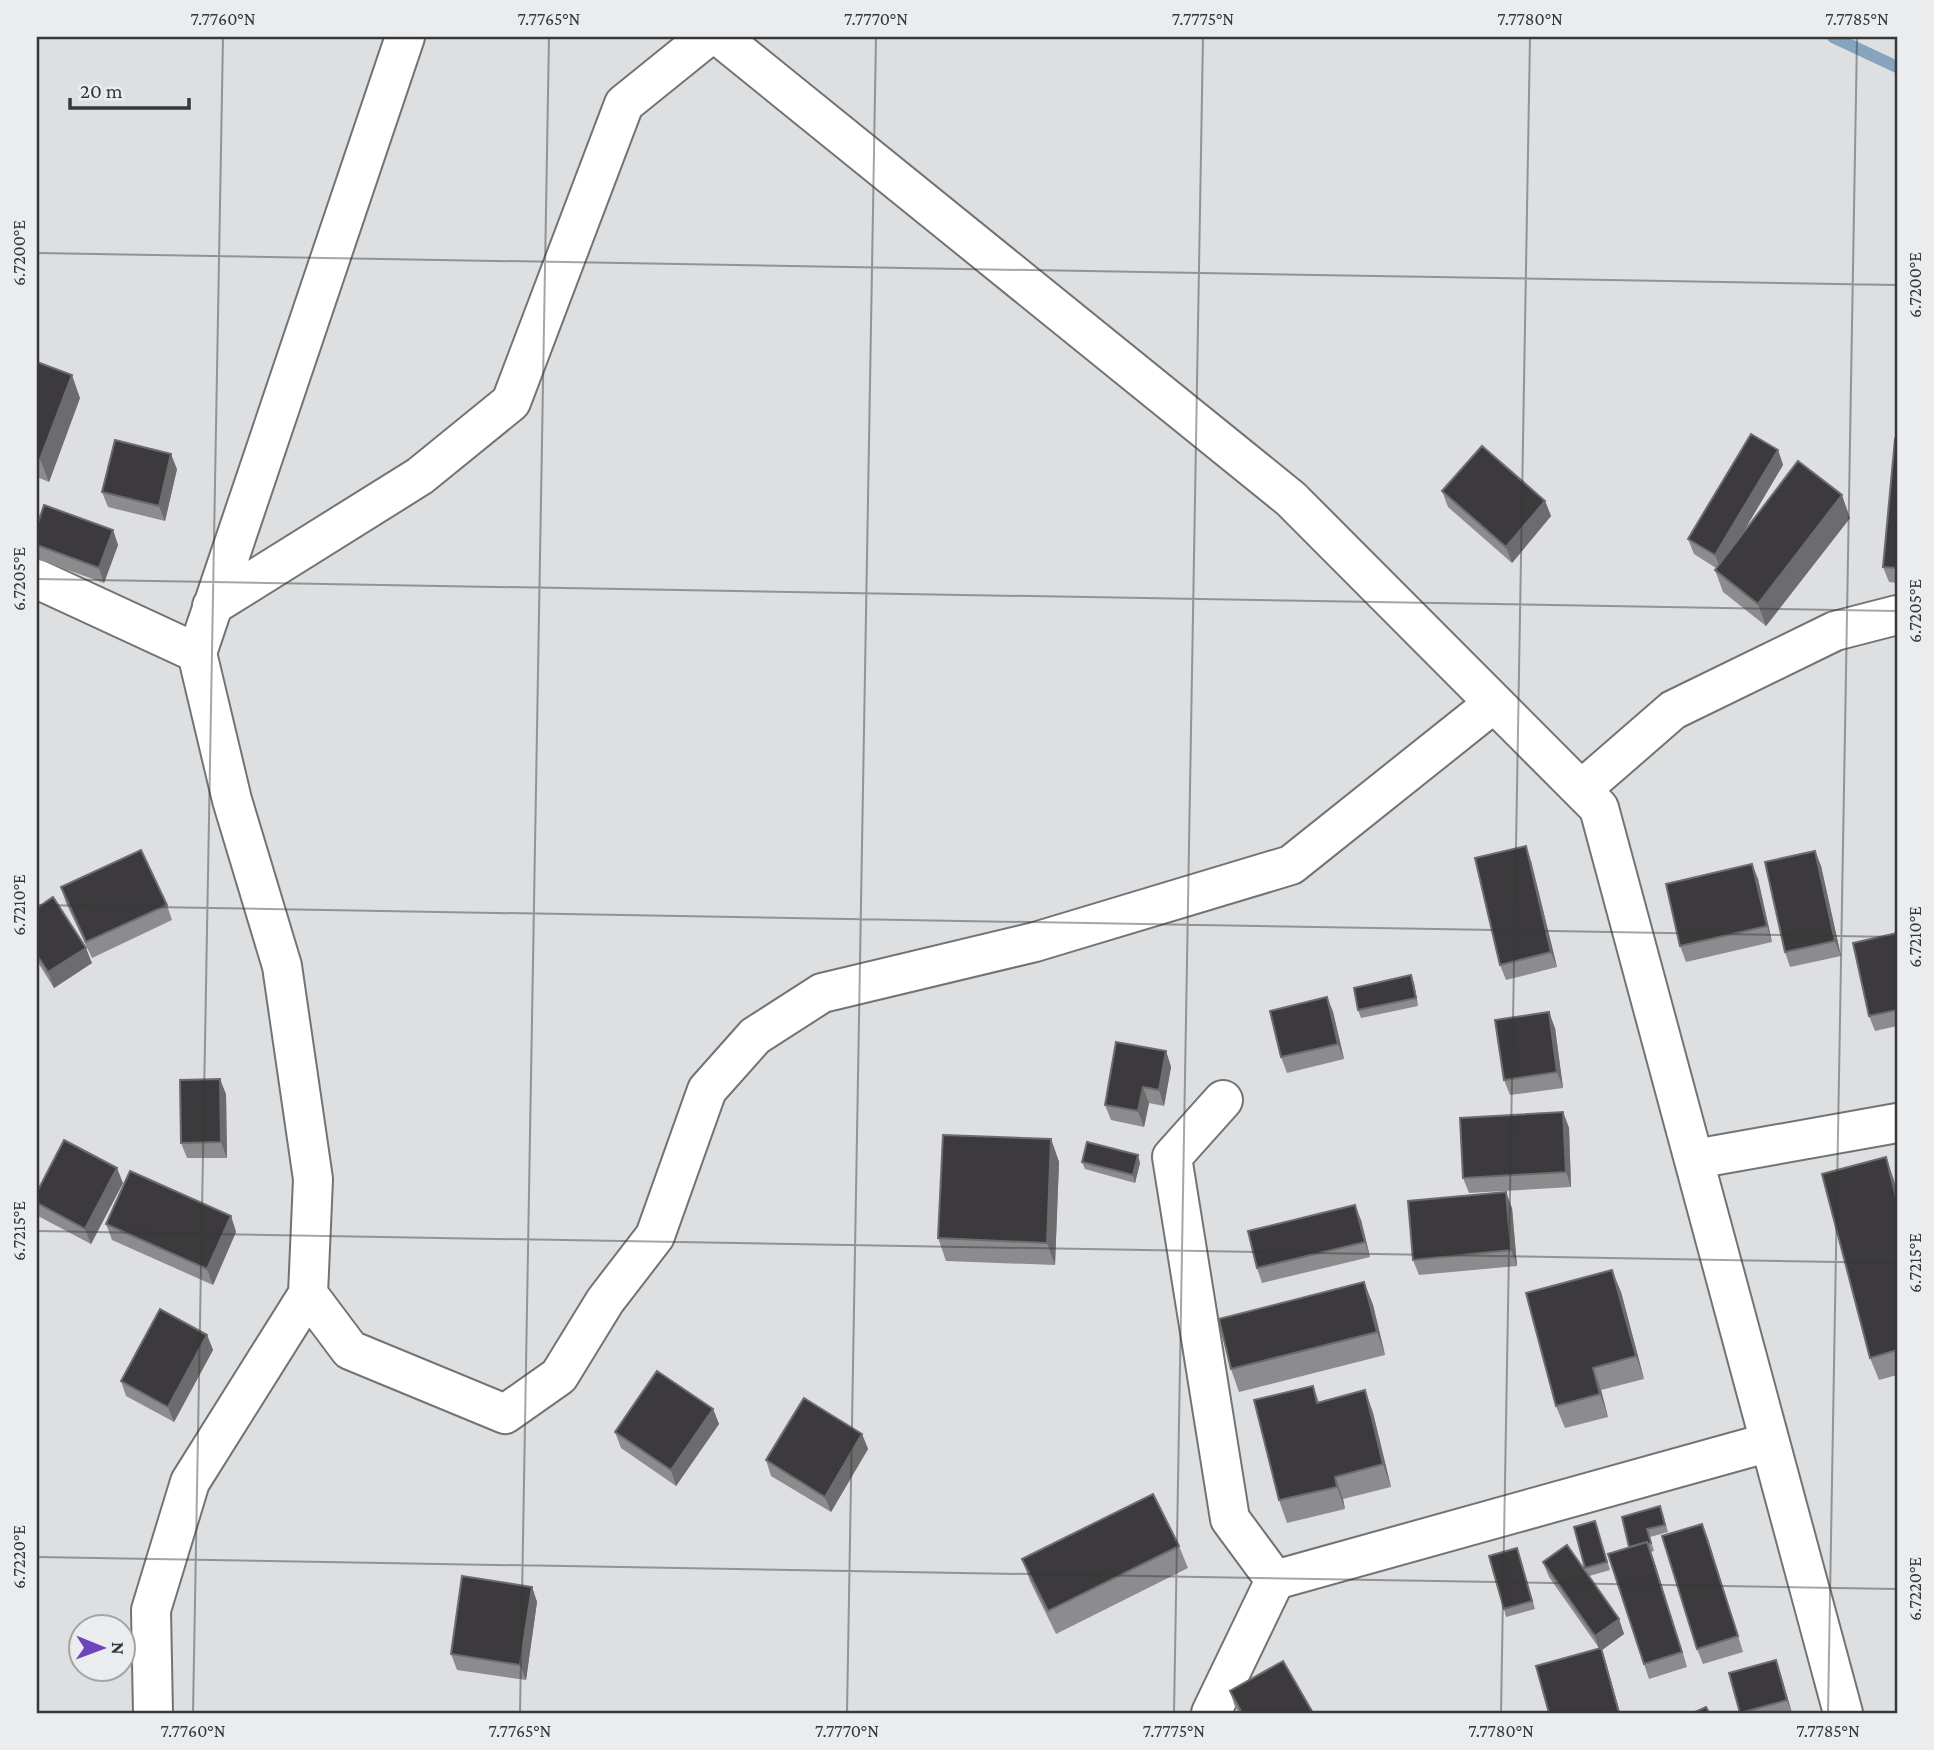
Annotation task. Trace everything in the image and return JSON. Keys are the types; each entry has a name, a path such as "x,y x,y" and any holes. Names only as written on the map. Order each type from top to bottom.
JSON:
{"street":[{"path":"153,1713 151,1610 190,1482 308,1294 313,1180 282,966 232,800 197,653 405,37"},
{"path":"212,606 420,477 511,402 624,104 707,37"},
{"path":"720,37 1291,499 1599,808 1843,1713"},
{"path":"37,579 197,653"},
{"path":"1581,790 1673,710 1835,631 1897,615"},
{"path":"308,1294 350,1350 505,1414 559,1376 605,1301 655,1236 707,1090 755,1036 822,993 1035,942 1291,865 1494,703"},
{"path":"1223,1100 1172,1157 1230,1519 1275,1580"},
{"path":"1695,1159 1897,1123"},
{"path":"1211,1713 1275,1580 1770,1442"}],"building":[{"path":"37,362 72,375 40,459 37,458"},
{"path":"1751,434 1778,450 1715,555 1688,539"},
{"path":"1895,439 1897,440 1897,568 1883,567"},
{"path":"115,440 171,454 159,506 102,492"},
{"path":"1482,446 1545,501 1506,547 1442,491"},
{"path":"1798,461 1842,495 1758,604 1715,570"},
{"path":"44,505 113,530 99,568 37,545 37,526"},
{"path":"1526,846 1551,952 1500,965 1475,858"},
{"path":"141,850 167,905 86,942 61,887"},
{"path":"1815,851 1835,941 1785,952 1765,862"},
{"path":"1752,864 1767,926 1680,946 1666,884"},
{"path":"53,897 86,948 48,972 37,955 37,908"},
{"path":"1897,933 1897,1010 1869,1016 1853,943"},
{"path":"1411,975 1416,998 1358,1010 1354,988"},
{"path":"1327,997 1338,1044 1281,1057 1270,1011"},
{"path":"1549,1012 1557,1072 1504,1080 1495,1020"},
{"path":"1116,1042 1166,1051 1159,1090 1143,1087 1138,1111 1105,1105"},
{"path":"220,1079 221,1142 181,1143 180,1080"},
{"path":"1563,1112 1566,1172 1463,1178 1460,1118"},
{"path":"943,1135 1051,1139 1047,1243 938,1238"},
{"path":"64,1140 117,1168 85,1229 37,1203 37,1192"},
{"path":"1087,1142 1138,1155 1133,1175 1082,1162"},
{"path":"1886,1157 1897,1201 1897,1350 1870,1358 1822,1174"},
{"path":"130,1171 231,1216 207,1269 106,1224"},
{"path":"1506,1192 1511,1250 1413,1260 1408,1201"},
{"path":"1355,1205 1365,1242 1257,1268 1248,1231"},
{"path":"1612,1270 1636,1356 1593,1368 1600,1394 1556,1406 1526,1293"},
{"path":"1364,1282 1377,1332 1231,1369 1219,1319"},
{"path":"160,1309 207,1335 168,1407 121,1381"},
{"path":"657,1371 713,1409 671,1470 615,1432"},
{"path":"1313,1386 1317,1403 1365,1390 1383,1464 1335,1477 1337,1487 1279,1500 1254,1400"},
{"path":"804,1398 862,1434 825,1497 766,1460"},
{"path":"1153,1494 1179,1546 1048,1611 1022,1559"},
{"path":"1660,1506 1665,1525 1647,1529 1651,1543 1629,1547 1622,1517"},
{"path":"1595,1521 1607,1562 1585,1568 1574,1527"},
{"path":"1702,1524 1738,1636 1697,1649 1662,1536"},
{"path":"1647,1542 1682,1652 1644,1664 1608,1554"},
{"path":"1567,1545 1619,1619 1595,1636 1543,1562"},
{"path":"1517,1548 1532,1601 1504,1609 1489,1556"},
{"path":"462,1576 532,1587 520,1665 451,1654"},
{"path":"1601,1648 1619,1713 1549,1713 1536,1666"},
{"path":"1776,1660 1787,1700 1740,1713 1729,1673"},
{"path":"1283,1661 1313,1713 1242,1713 1230,1691"},
{"path":"1706,1707 1709,1713 1693,1713"}],"waterway":[{"path":"1833,37 1897,67"}]}
